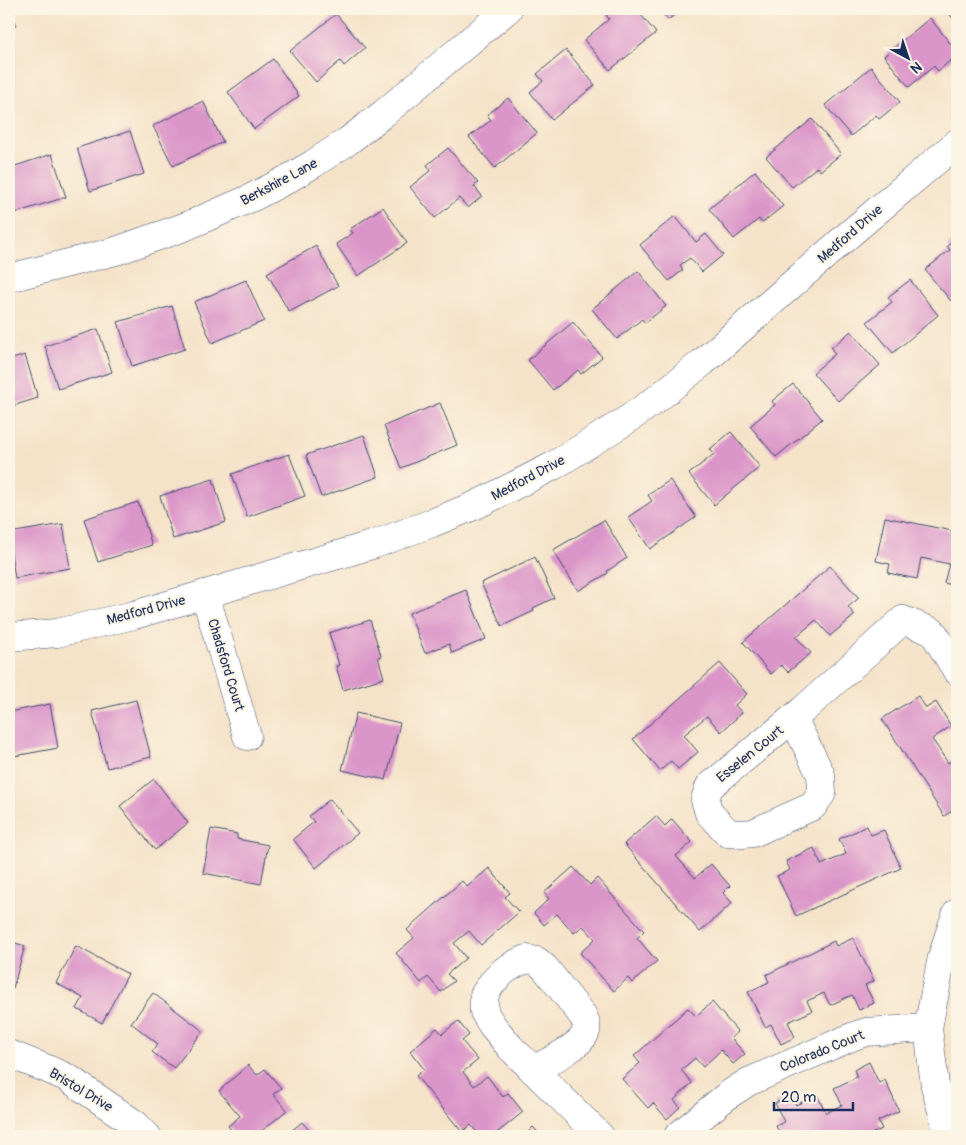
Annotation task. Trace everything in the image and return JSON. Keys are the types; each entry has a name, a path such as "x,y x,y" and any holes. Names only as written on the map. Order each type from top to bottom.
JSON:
{"street":[{"name":"Berkshire Lane","path":"9,278 116,251 178,229 251,198 286,180 348,141 508,9"},
{"name":"Medford Drive","path":"9,637 57,633 134,615 375,544 476,505 553,466 627,420 658,398 703,362 957,143"},
{"name":"Chadsford Court","path":"205,594 247,736"},
{"name":"Esselen Court","path":"793,718 821,775 822,793 813,806 753,833 728,833 709,813 705,800 709,787 793,718 904,620 933,632 957,671"},
{"path":"949,1136 935,1086 928,1028 942,957 957,913"},
{"name":"Colorado Court","path":"678,1136 748,1082 854,1036 866,1032 928,1028"},
{"name":"Bristol Drive","path":"9,1054 68,1078 135,1124 147,1136"},
{"path":"533,1070 600,1136"}],"building":[{"path":"9,9 16,25 9,28"},
{"path":"362,9 378,9 369,17"},
{"path":"613,9 636,9 656,33 610,70 584,40 609,19 606,15"},
{"path":"659,9 682,9 668,20"},
{"path":"945,9 957,9 957,23"},
{"path":"336,14 365,48 344,66 340,61 316,82 290,51"},
{"path":"930,18 957,52 957,55 938,71 934,66 909,87 884,56"},
{"path":"566,50 595,85 552,120 530,92 543,81 537,74"},
{"path":"273,59 299,96 254,129 228,92"},
{"path":"871,67 900,102 879,119 876,115 851,136 825,105"},
{"path":"508,98 537,133 495,168 469,137 491,120 487,115"},
{"path":"203,101 223,142 173,166 153,126"},
{"path":"812,119 841,154 820,171 817,167 792,187 766,157"},
{"path":"130,131 144,174 90,191 77,148"},
{"path":"448,148 478,183 474,186 482,196 468,208 459,198 435,218 410,187 431,170 427,165"},
{"path":"52,154 66,197 12,214 9,204 9,168"},
{"path":"755,171 783,206 762,223 759,219 734,239 709,209"},
{"path":"383,207 407,243 358,276 336,244 353,233 350,229"},
{"path":"675,216 696,242 706,234 723,255 702,272 690,258 680,265 683,270 669,281 640,245"},
{"path":"957,237 957,296 951,301 925,270 950,250 947,246"},
{"path":"316,246 338,286 289,312 267,273"},
{"path":"638,271 666,306 645,323 642,319 617,339 592,309"},
{"path":"246,280 264,321 212,343 194,302"},
{"path":"910,280 938,315 893,353 867,322 892,302 888,297"},
{"path":"172,306 185,349 132,366 118,322"},
{"path":"573,322 602,357 581,374 578,370 553,390 528,360"},
{"path":"98,329 112,372 58,389 45,346"},
{"path":"851,331 880,365 838,401 813,373 835,354 831,348"},
{"path":"25,355 38,398 9,407 9,360"},
{"path":"793,384 822,419 776,457 750,426 775,405 772,401"},
{"path":"440,403 457,445 401,468 384,426"},
{"path":"731,432 760,467 714,505 689,474 714,454 710,449"},
{"path":"364,435 378,477 321,497 306,455"},
{"path":"289,454 305,496 247,517 232,474"},
{"path":"213,479 226,522 173,539 160,496"},
{"path":"670,480 696,517 650,549 628,517 652,501 648,495"},
{"path":"138,502 152,545 98,562 84,519"},
{"path":"885,517 957,532 957,586 944,583 949,564 921,558 917,579 888,573 890,564 876,561"},
{"path":"604,520 627,558 607,571 608,573 578,591 553,550"},
{"path":"63,524 70,568 15,578 9,533"},
{"path":"535,557 554,598 533,608 534,611 502,626 481,583"},
{"path":"830,566 859,598 848,607 855,615 830,636 816,620 796,637 811,653 788,672 781,665 771,674 743,642"},
{"path":"466,590 486,639 452,653 449,644 425,653 409,613"},
{"path":"370,620 381,656 378,657 384,678 343,690 336,666 339,665 329,633"},
{"path":"720,663 747,694 735,705 742,713 721,732 707,716 684,735 698,752 678,769 671,761 660,771 633,739"},
{"path":"918,696 926,708 936,702 951,726 932,739 948,763 957,757 957,808 944,816 882,719"},
{"path":"136,700 151,757 107,768 92,711"},
{"path":"50,704 58,748 9,757 9,712"},
{"path":"356,713 400,723 386,780 342,770"},
{"path":"154,779 188,823 155,850 120,806"},
{"path":"330,799 358,833 316,868 293,839 314,822 309,816"},
{"path":"656,816 665,826 672,819 692,842 676,856 695,878 711,864 730,886 723,893 732,903 700,932 624,844"},
{"path":"867,826 871,835 884,830 901,868 796,916 777,876 790,870 786,861 814,848 821,865 846,854 839,839"},
{"path":"211,829 237,834 237,839 268,845 261,884 203,873"},
{"path":"573,867 590,885 597,878 644,931 637,938 657,961 632,983 628,978 614,991 580,953 595,939 583,926 574,933 557,914 544,925 534,913 549,899 544,893"},
{"path":"489,868 510,893 505,897 519,912 481,945 469,931 454,943 466,958 447,974 454,981 441,992 428,977 421,983 396,953 414,938 407,930 462,881 467,887"},
{"path":"853,938 874,981 865,985 874,1003 859,1010 852,995 830,1005 824,993 807,1001 812,1011 788,1022 795,1037 781,1044 771,1024 765,1027 748,992 769,982 766,975 834,941 836,946"},
{"path":"9,941 25,946 13,988 9,987"},
{"path":"76,946 128,974 102,1023 77,1009 83,998 56,983"},
{"path":"153,993 203,1031 174,1068 152,1052 158,1044 131,1023"},
{"path":"712,1002 738,1032 731,1038 745,1054 733,1064 721,1050 703,1067 695,1058 681,1070 692,1083 674,1100 680,1107 667,1119 653,1103 648,1108 622,1079 640,1063 634,1056 688,1008 696,1016"},
{"path":"458,1021 469,1035 462,1041 478,1060 463,1072 474,1086 487,1076 503,1097 508,1093 523,1112 493,1136 480,1136 471,1125 462,1132 416,1076 424,1069 410,1051 437,1028 442,1034"},
{"path":"869,1062 879,1083 885,1080 899,1111 878,1121 882,1129 867,1136 781,1136 776,1126 784,1122 775,1103 791,1096 796,1105 817,1095 826,1113 842,1105 834,1088 857,1077 854,1070"},
{"path":"248,1065 257,1075 265,1069 281,1088 273,1094 287,1110 256,1136 237,1136 228,1126 240,1116 219,1091"},
{"path":"302,1122 314,1136 285,1136"},
{"path":"533,1127 542,1136 524,1136"}]}
